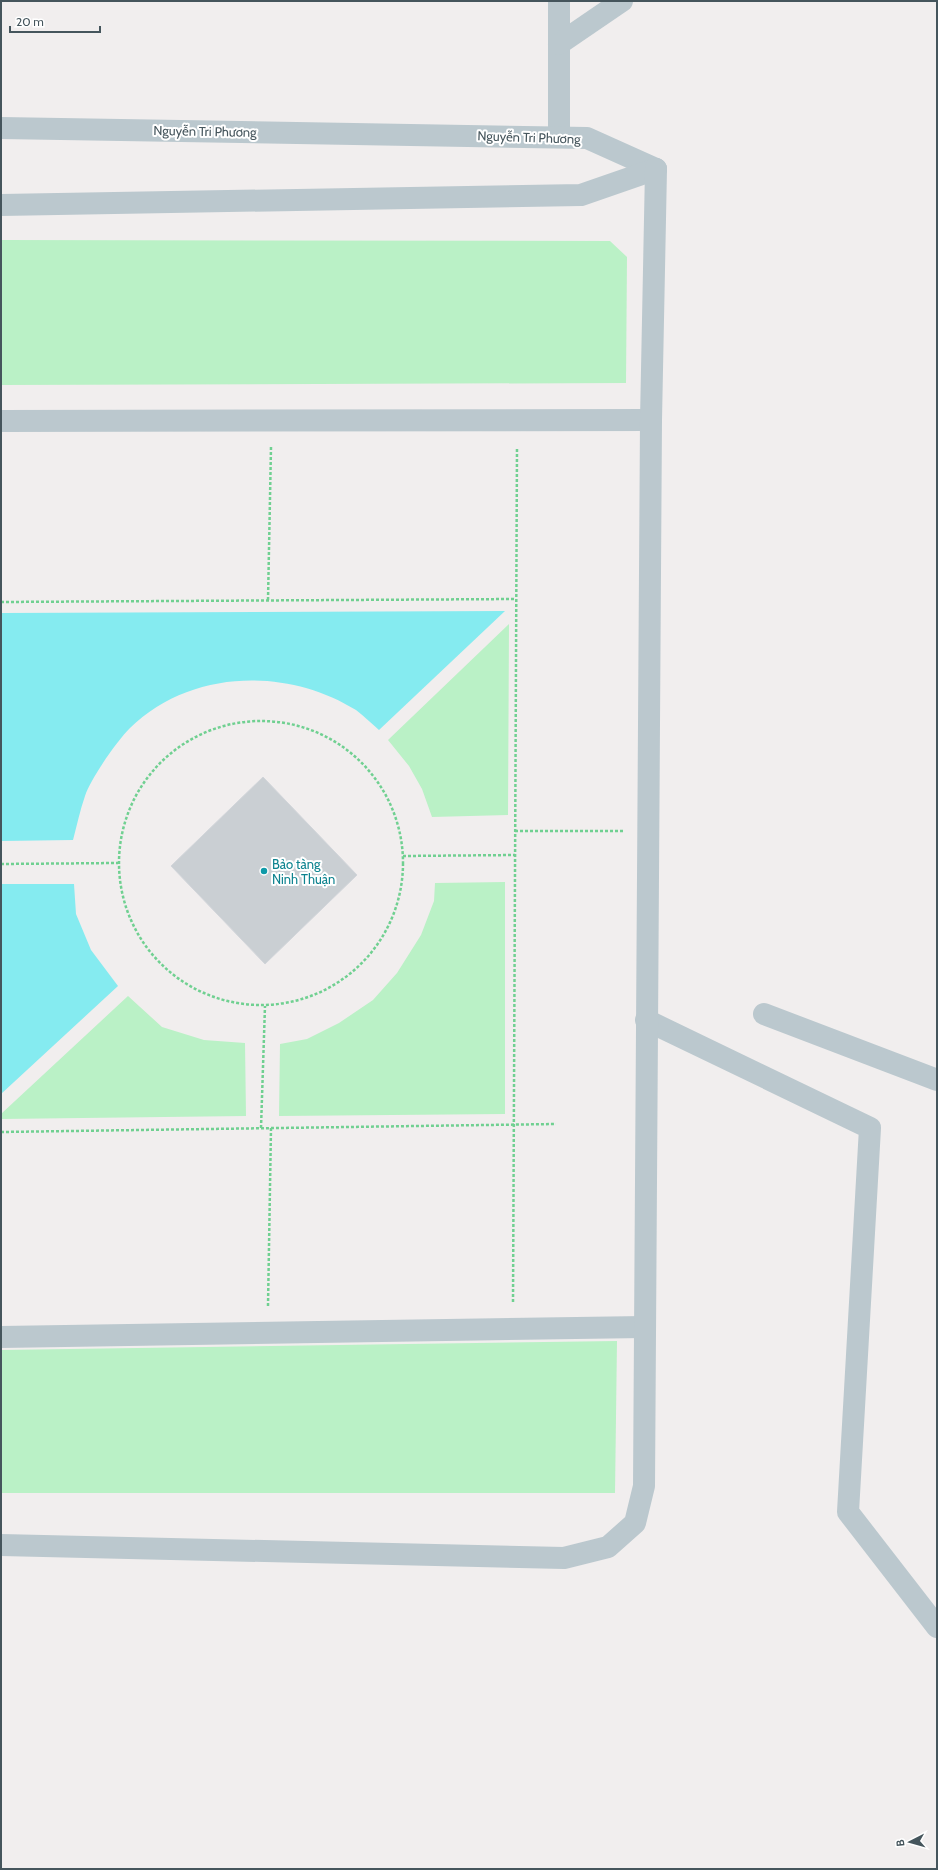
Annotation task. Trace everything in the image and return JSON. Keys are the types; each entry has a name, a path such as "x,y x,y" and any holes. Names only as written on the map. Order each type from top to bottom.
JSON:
{"street":[{"path":"559,1 559,136"},
{"path":"559,44 622,1"},
{"name":"Nguyễn Tri Phương","path":"1,128 559,136 587,138 656,169"},
{"path":"1,205 581,195 656,169 651,420 644,1486 635,1523 608,1547 564,1558 1,1545"},
{"path":"1,421 651,420"},
{"path":"764,1014 937,1080"},
{"path":"646,1020 870,1128 848,1512 937,1627"},
{"path":"1,1337 644,1327"}],"path":[{"path":"268,600 271,420"},
{"path":"513,1328 517,420"},
{"path":"1,602 516,599"},
{"path":"282,721 328,736 345,749 367,767 393,808 403,856 399,902 379,943 354,971 349,976 309,998 265,1006 219,1000 179,980 146,949 125,908 118,864 126,815 150,772 187,740 233,722 282,721"},
{"path":"515,831 648,830"},
{"path":"403,856 515,855"},
{"path":"1,864 118,864"},
{"path":"261,1128 265,1006"},
{"path":"1,1132 556,1124"},
{"path":"267,1332 271,1128"}],"green space":[{"path":"1,240 610,241 627,257 626,383 1,385"},
{"path":"509,624 508,815 432,817 422,789 409,766 388,740"},
{"path":"505,882 505,1114 279,1116 280,1044 307,1039 339,1023 373,1000 397,973 421,935 434,901 435,883"},
{"path":"128,996 162,1027 204,1040 245,1043 246,1116 1,1119 1,1114"},
{"path":"617,1341 615,1493 1,1493 1,1350"}],"water":[{"path":"505,611 379,730 356,710 329,696 300,686 270,681 240,681 210,685 181,694 154,709 130,728 112,750 88,788 73,840 1,841 1,613"},
{"path":"1,884 74,884 76,914 91,950 118,986 1,1094"}],"building":[{"name":"Bảo tàng Ninh Thuận","path":"263,777 357,875 265,964 171,866"}],"place":[{"name":"Bảo tàng Ninh Thuận","path":"264,871"}]}
